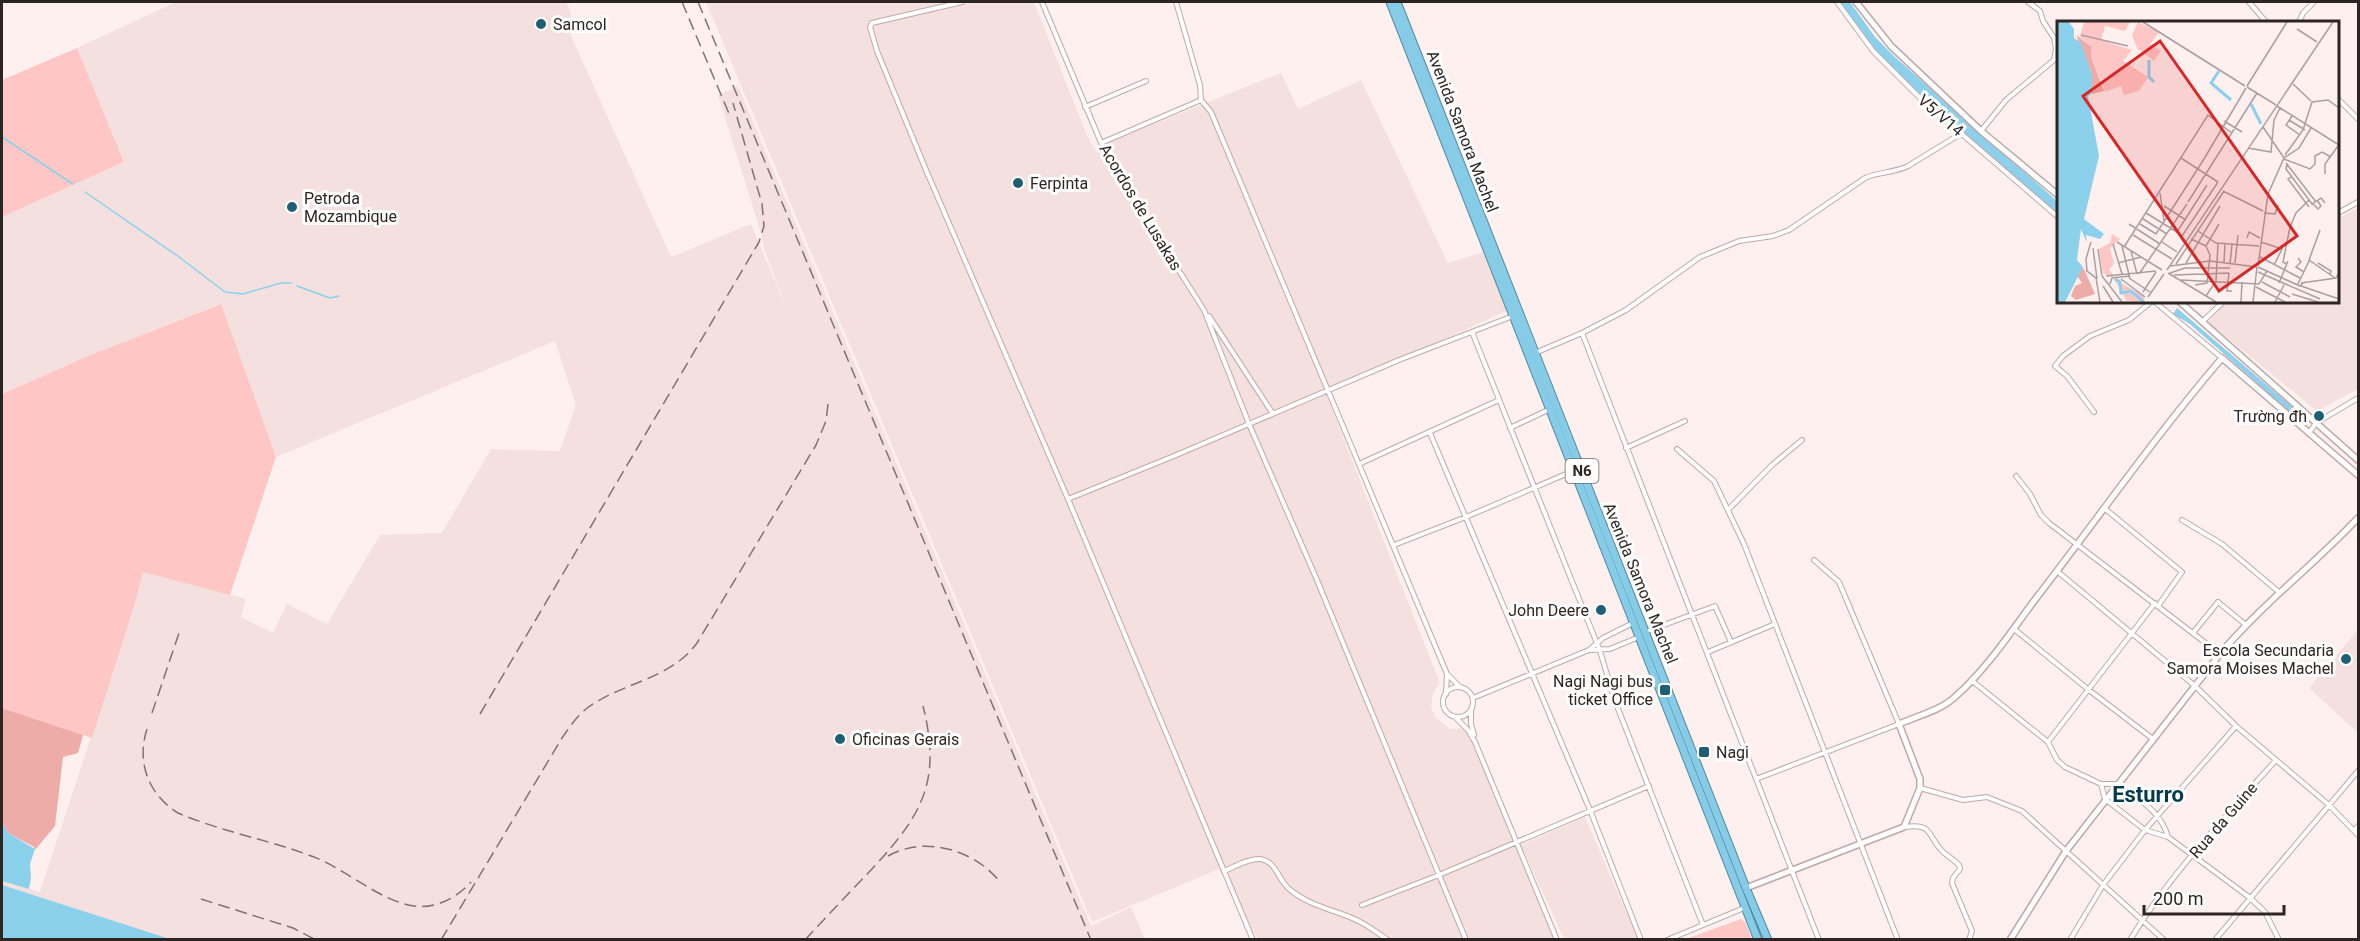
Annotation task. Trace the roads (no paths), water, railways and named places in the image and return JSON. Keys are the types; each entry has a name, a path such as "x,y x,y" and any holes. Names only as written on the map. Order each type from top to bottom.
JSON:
{"highway":[{"name":"Avenida Samora Machel","path":"1390,2 1513,316 1532,354 1550,409 1648,660 1728,853 1768,939"},
{"name":"Avenida Samora Machel","path":"1398,2 1532,354 1656,657 1756,936"},
{"path":"1648,660 1656,657"},
{"path":"1756,936 1765,930"}],"street":[{"path":"962,2 877,21 870,27 877,51 1253,939"},
{"name":"Acordos de Lusakas","path":"1042,2 1101,143 1143,215 1204,310"},
{"path":"1176,2 1200,85 1201,100 1211,112 1447,674 1473,698 1471,724 1475,742"},
{"name":"V5/V14","path":"1837,2 1852,26 1873,51 1920,98 2057,217"},
{"path":"1856,2 1891,46 1982,131 2057,194"},
{"path":"1982,131 2006,100 2054,60 2056,49 2054,38 2043,21 2040,11 2028,2"},
{"path":"2249,2 2265,21"},
{"path":"2299,21 2303,13 2314,2"},
{"path":"1085,107 1146,81"},
{"path":"1101,143 1201,100"},
{"path":"2339,101 2358,117"},
{"path":"1532,354 1582,333 1640,302 1700,257 1739,241 1780,234 1865,178 1873,174 1899,171 1962,133"},
{"path":"2339,212 2358,202"},
{"path":"2094,412 2067,376 2055,366 2063,356 2090,336 2129,321 2152,303"},
{"path":"2154,303 2358,475"},
{"path":"2181,303 2358,460"},
{"path":"2202,322 2222,303"},
{"path":"1204,310 1273,414"},
{"path":"1204,310 1249,424 1322,591 1466,939"},
{"path":"1068,499 1399,360 1513,316"},
{"path":"1472,332 1600,651 1615,700 1704,925"},
{"path":"1582,333 1819,939"},
{"path":"1755,778 1826,753 1948,702 1971,680 2013,628 2128,474 2149,451 2172,418 2222,358"},
{"path":"2309,432 2316,423 2358,398"},
{"path":"1359,464 1499,400"},
{"path":"1510,428 1550,409"},
{"path":"1626,448 1685,421"},
{"path":"1430,433 1590,810 1641,939"},
{"path":"1728,510 1772,465 1802,440"},
{"path":"1677,449 1714,481 1744,543 1898,939"},
{"path":"1394,545 1466,517 1574,470"},
{"path":"2016,476 2030,494 2041,515 2220,654"},
{"path":"2048,742 2182,572 2103,508"},
{"path":"2010,939 2066,850 2220,654 2246,625 2341,538 2358,519"},
{"path":"2182,520 2222,544 2281,593"},
{"path":"1814,560 1839,582 1918,771 1920,788 1904,827"},
{"path":"2057,572 2195,686 2236,726 2329,805 2356,833"},
{"path":"2193,633 2218,602 2246,625"},
{"path":"1645,632 1715,606 1731,642"},
{"path":"1473,698 1589,650 1596,643 1633,622"},
{"path":"1708,652 1775,624"},
{"path":"2013,628 2153,739"},
{"path":"1589,650 1610,649 1639,637"},
{"path":"1447,674 1446,694 1443,702 1445,710 1456,717 1475,742 1557,939"},
{"path":"1971,680 2048,742 2057,760 2065,767 2101,784 2118,784 2158,815 2166,827 2168,837"},
{"path":"1446,694 1460,687"},
{"path":"1456,717 1465,716 1471,710"},
{"path":"2070,939 2103,885 2145,830 2236,726"},
{"name":"Rua da Guine","path":"2130,939 2192,855 2276,760"},
{"path":"2215,939 2358,771"},
{"path":"2101,784 2105,799 2145,830 2168,837 2249,897 2265,912 2279,939"},
{"path":"1362,905 1649,786"},
{"path":"1920,788 1963,800 1987,797 2022,811 2164,939"},
{"path":"1746,888 1860,843 1904,827 1918,825 1925,827 1941,850 1959,865 1960,869 1952,883 1972,931 1969,939"},
{"path":"2356,833 2358,826"},
{"path":"1224,871 1259,859 1267,861 1277,871 1287,888 1324,909 1369,926 1388,939"},
{"path":"1668,939 1745,907"}],"water":[{"path":"1840,2 1850,2 1875,37 1895,57 2057,201 2057,213 1922,96 1878,54"},
{"path":"2177,308 2310,422 2306,426 2190,324 2173,314"},
{"path":"2,822 8,833 35,849 30,864 29,889 2,881"},
{"path":"2,885 170,939 2,939"}],"waterway":[{"path":"2,137 73,184"},
{"path":"85,192 225,292 243,294 281,283 291,283"},
{"path":"297,286 330,298 339,296"}],"railway":[{"path":"682,2 730,116"},
{"path":"698,2 1091,940"},
{"path":"480,714 759,242 764,226 762,204 733,103"},
{"path":"441,940 562,738 576,719 600,700 673,666 697,643 816,445 826,421 828,404"},
{"path":"152,713 179,633"},
{"path":"805,940 889,850 915,814 928,777 930,756 923,706"},
{"path":"147,729 143,754 148,777 159,797 178,813 212,826 314,857 339,869 376,892 401,903 414,906 438,904 459,893 471,882"},
{"path":"888,856 918,847 948,849 977,861 1000,882"},
{"path":"201,899 293,928 316,940"}],"place":[{"name":"Samcol","path":"541,24"},
{"name":"Ferpinta","path":"1018,183"},
{"name":"Petroda Mozambique","path":"292,207"},
{"name":"Trường đh","path":"2319,416"},
{"name":"John Deere","path":"1601,610"},
{"name":"Escola Secundaria Samora Moises Machel","path":"2346,659"},
{"name":"Nagi Nagi bus ticket Office","path":"1665,690"},
{"name":"Oficinas Gerais","path":"840,739"},
{"name":"Nagi","path":"1704,752"}],"district":[{"name":"Esturro","path":"2148,794"}]}
